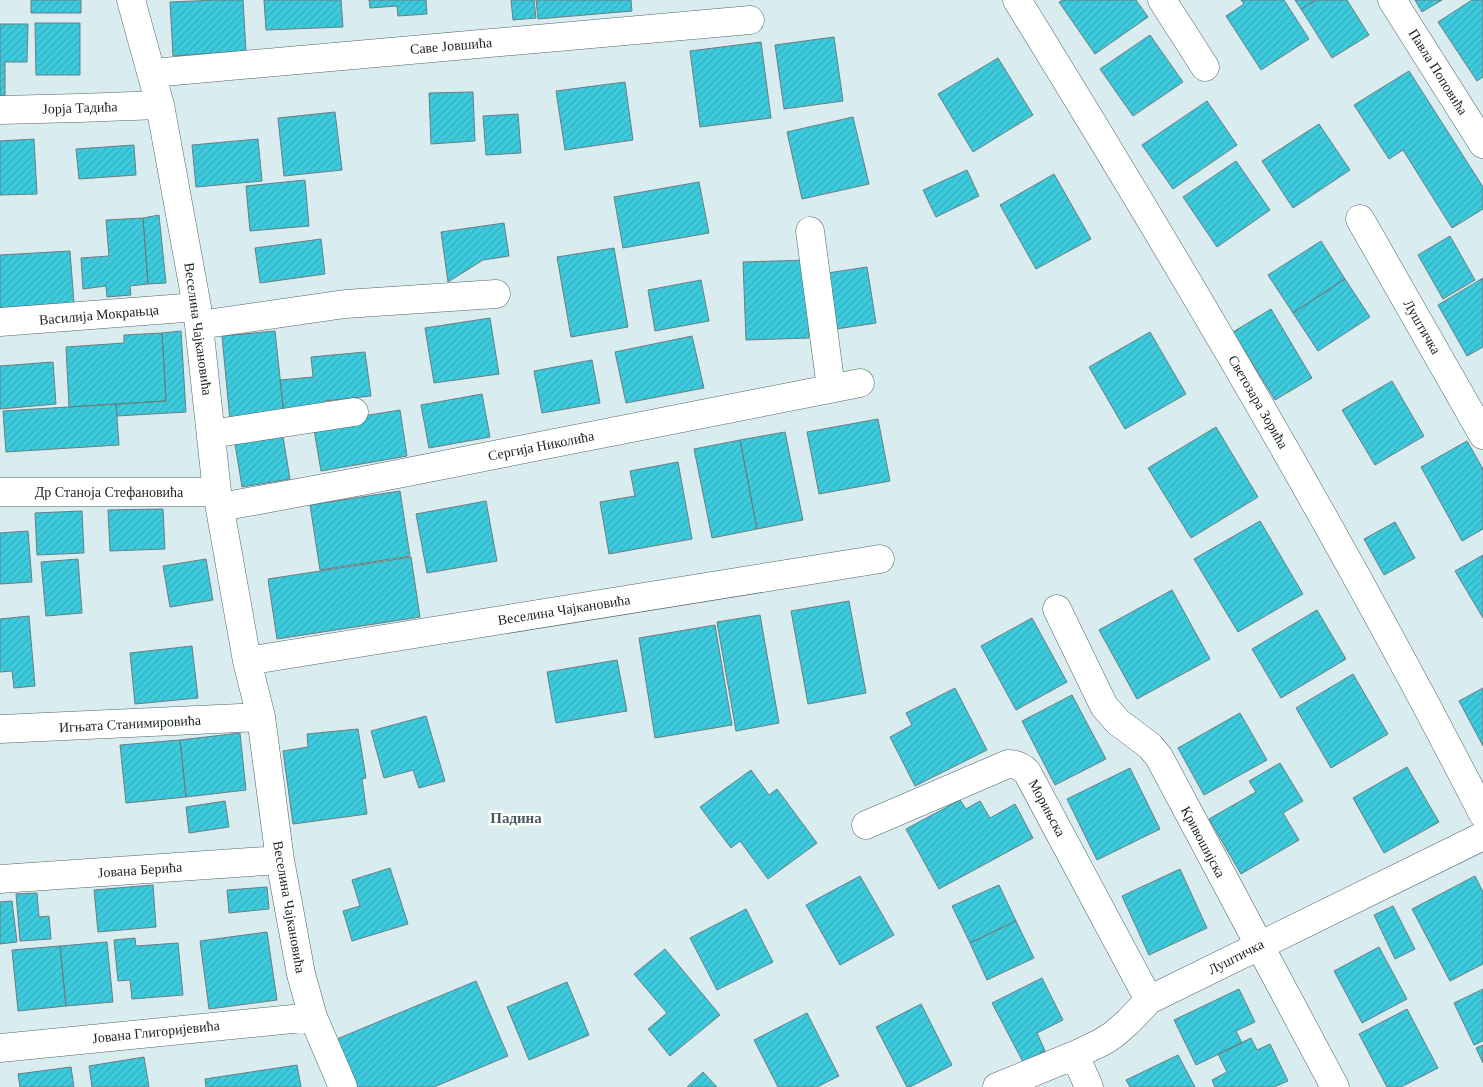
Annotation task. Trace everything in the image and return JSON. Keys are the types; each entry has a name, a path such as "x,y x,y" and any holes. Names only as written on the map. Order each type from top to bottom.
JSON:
{"street":[{"name":"Веселина Чајкановића","path":"132,0 160,105 198,316 219,499 247,661 261,718 280,860 300,974 313,1017 343,1087"},
{"name":"Светозара Зорића","path":"1016,0 1127,178 1291,458 1391,637 1483,814"},
{"path":"1162,0 1205,67"},
{"name":"Павла Поповића","path":"1392,0 1483,144"},
{"name":"Саве Јовшића","path":"152,73 750,20"},
{"name":"Јорја Тадића","path":"0,110 160,105"},
{"name":"Луштичка","path":"1360,219 1483,434"},
{"path":"810,231 831,388"},
{"name":"Василија Мокрањца","path":"0,322 198,316 496,294"},
{"name":"Сергија Николића","path":"219,499 362,481 831,388 860,384"},
{"path":"211,434 354,412"},
{"name":"Др Станоја Стефановића","path":"0,492 219,499"},
{"name":"Веселина Чајкановића","path":"247,661 880,560"},
{"name":"Кривошијска","path":"1057,609 1104,706 1118,722 1150,746 1159,757 1258,946 1335,1087"},
{"name":"Игњата Станимировића","path":"0,729 261,718"},
{"name":"Морињска","path":"866,825 1008,764 1016,764 1022,767 1027,772 1149,1000"},
{"name":"Луштичка","path":"997,1087 1075,1055 1113,1035 1149,1000 1483,836"},
{"name":"Јована Берића","path":"0,880 280,860"},
{"name":"Јована Глигоријевића","path":"0,1048 313,1017"},
{"path":"1075,1055 1089,1087"}],"building":[{"path":"31,0 81,0 81,13 31,13"},
{"path":"243,0 246,51 173,56 170,2"},
{"path":"264,0 341,0 343,27 266,30"},
{"path":"369,0 426,0 427,14 398,16 397,6 370,8"},
{"path":"511,0 534,0 536,18 513,20"},
{"path":"536,0 631,0 632,11 538,19"},
{"path":"1063,0 1136,0 1148,17 1095,54 1059,2"},
{"path":"1241,0 1284,0 1309,39 1261,70 1226,16 1244,4"},
{"path":"1295,0 1316,0 1301,9"},
{"path":"1316,0 1347,0 1369,35 1332,58 1301,9"},
{"path":"1415,0 1442,0 1422,12"},
{"path":"1472,0 1483,0 1483,77 1477,81 1438,22"},
{"path":"35,23 80,23 80,75 36,75"},
{"path":"0,24 28,24 27,62 5,62 5,99 0,98"},
{"path":"1150,35 1183,82 1133,116 1100,69"},
{"path":"834,37 843,101 784,109 775,45"},
{"path":"761,42 771,118 700,127 690,51"},
{"path":"998,58 1033,115 973,152 938,94"},
{"path":"1409,71 1483,187 1483,209 1452,228 1403,150 1389,159 1354,105"},
{"path":"625,82 633,140 565,150 556,91"},
{"path":"473,92 475,141 431,144 429,93"},
{"path":"1207,101 1237,145 1173,189 1142,145"},
{"path":"335,112 342,170 284,176 278,118"},
{"path":"518,114 521,153 486,155 483,116"},
{"path":"853,117 869,184 802,199 787,132"},
{"path":"1319,124 1350,170 1293,208 1262,161"},
{"path":"34,139 37,194 0,195 0,141"},
{"path":"258,139 262,181 196,187 192,145"},
{"path":"134,145 136,175 79,179 76,149"},
{"path":"1236,161 1270,210 1217,247 1183,197"},
{"path":"967,170 979,196 936,217 923,190"},
{"path":"1054,174 1091,239 1036,269 1000,205"},
{"path":"305,180 309,226 250,231 246,186"},
{"path":"699,182 709,233 623,248 614,197"},
{"path":"159,215 166,283 148,284 143,218"},
{"path":"143,218 148,284 130,286 131,295 107,297 106,286 83,289 81,258 109,256 106,220"},
{"path":"504,223 509,256 483,260 448,282 441,232"},
{"path":"1450,236 1475,280 1443,299 1418,255"},
{"path":"321,239 325,274 260,283 255,248"},
{"path":"1321,241 1345,279 1293,313 1268,275"},
{"path":"614,248 628,327 571,337 557,257"},
{"path":"70,251 74,303 0,308 0,255"},
{"path":"807,260 809,338 746,340 743,262"},
{"path":"867,267 876,323 830,330 821,274"},
{"path":"1483,278 1483,347 1467,356 1438,305"},
{"path":"1345,279 1370,317 1318,351 1293,313"},
{"path":"701,280 709,321 655,331 648,290"},
{"path":"1271,309 1312,378 1275,400 1233,332"},
{"path":"490,318 499,374 434,383 425,328"},
{"path":"181,331 186,412 117,416 116,404 166,401 162,333"},
{"path":"275,331 284,415 230,421 222,336"},
{"path":"1150,332 1186,394 1125,429 1089,367"},
{"path":"162,333 166,401 69,407 66,347 124,343 124,335"},
{"path":"692,336 704,388 626,403 615,352"},
{"path":"365,352 371,396 324,401 325,411 284,415 280,380 313,377 311,357"},
{"path":"592,360 600,403 542,413 534,371"},
{"path":"53,362 56,404 0,409 0,366"},
{"path":"1392,381 1424,436 1375,465 1342,410"},
{"path":"482,394 490,437 429,448 421,405"},
{"path":"116,404 119,445 6,452 3,411"},
{"path":"400,410 407,456 321,471 313,424"},
{"path":"878,419 890,481 819,494 807,432"},
{"path":"1216,427 1258,497 1191,538 1148,468"},
{"path":"785,432 803,520 757,529 740,440"},
{"path":"283,437 290,479 242,487 235,444"},
{"path":"740,440 757,529 712,538 694,449"},
{"path":"1467,441 1483,469 1483,529 1462,541 1421,467"},
{"path":"678,462 692,539 609,554 600,502 635,496 630,471"},
{"path":"400,491 410,556 320,570 310,505"},
{"path":"486,501 497,561 427,573 416,514"},
{"path":"163,509 165,549 110,551 108,510"},
{"path":"82,511 84,553 37,555 35,513"},
{"path":"1260,521 1303,594 1238,632 1194,559"},
{"path":"1395,522 1415,558 1384,575 1364,539"},
{"path":"28,531 32,582 0,584 0,533"},
{"path":"1483,555 1483,618 1455,571"},
{"path":"411,557 420,617 277,639 268,579"},
{"path":"78,559 82,613 46,616 41,562"},
{"path":"206,559 213,600 170,607 163,566"},
{"path":"1172,590 1210,659 1137,699 1099,630"},
{"path":"849,601 866,693 808,704 791,611"},
{"path":"1317,610 1346,659 1281,698 1252,649"},
{"path":"760,615 779,723 736,731 717,622"},
{"path":"29,616 35,686 14,688 12,671 0,672 0,619"},
{"path":"1032,618 1067,682 1016,710 981,646"},
{"path":"715,625 732,725 655,738 639,638"},
{"path":"192,646 198,698 135,704 130,653"},
{"path":"617,660 627,711 556,723 547,672"},
{"path":"1353,674 1388,734 1331,768 1296,708"},
{"path":"955,688 987,750 915,786 890,737 912,725 906,713"},
{"path":"1483,688 1483,746 1459,701"},
{"path":"1072,695 1106,759 1055,785 1022,721"},
{"path":"1240,713 1267,760 1204,795 1178,748"},
{"path":"426,716 445,781 419,788 413,770 384,778 371,731"},
{"path":"358,729 366,778 362,779 367,814 293,824 283,751 308,747 307,734"},
{"path":"240,733 246,790 186,797 180,740"},
{"path":"180,740 186,797 126,803 120,745"},
{"path":"1280,763 1303,801 1283,813 1299,840 1241,874 1209,819 1256,792 1249,781"},
{"path":"1407,767 1439,822 1384,853 1353,798"},
{"path":"1130,768 1160,829 1097,860 1067,799"},
{"path":"751,770 769,795 777,789 817,843 768,879 740,841 731,848 700,807"},
{"path":"960,800 966,809 980,801 990,818 1015,804 1033,838 939,889 906,829"},
{"path":"225,801 229,827 189,833 186,807"},
{"path":"390,868 408,924 352,941 343,911 360,906 352,880"},
{"path":"1180,869 1207,928 1149,955 1122,896"},
{"path":"860,876 894,935 840,965 806,905"},
{"path":"1475,876 1483,892 1483,964 1450,981 1412,909"},
{"path":"153,885 156,927 98,932 94,890"},
{"path":"999,885 1016,921 970,943 952,906"},
{"path":"267,887 269,909 229,913 227,890"},
{"path":"37,893 39,917 49,916 51,939 20,941 16,894"},
{"path":"12,901 17,942 0,944 0,902"},
{"path":"1393,906 1415,949 1395,959 1374,915"},
{"path":"746,909 773,962 717,990 690,938"},
{"path":"1016,921 1034,958 987,980 970,943"},
{"path":"267,932 277,1000 209,1009 200,941"},
{"path":"135,938 136,946 178,943 183,995 132,999 130,980 118,981 114,940"},
{"path":"107,942 113,1002 66,1006 60,946"},
{"path":"60,946 66,1006 18,1011 12,950"},
{"path":"1379,947 1407,999 1362,1023 1334,971"},
{"path":"665,949 720,1015 670,1056 648,1029 667,1013 634,974"},
{"path":"1042,978 1063,1020 1037,1033 1045,1051 1023,1062 992,1003"},
{"path":"476,981 508,1056 434,1087 357,1087 337,1039"},
{"path":"567,982 589,1035 529,1060 507,1007"},
{"path":"1239,989 1255,1022 1236,1031 1242,1043 1196,1065 1174,1020"},
{"path":"1483,989 1483,1041 1474,1045 1454,1003"},
{"path":"921,1004 952,1065 907,1087 876,1027"},
{"path":"1407,1009 1438,1068 1401,1087 1387,1087 1359,1034"},
{"path":"807,1013 839,1076 817,1087 778,1087 754,1040"},
{"path":"1251,1038 1257,1050 1270,1044 1288,1081 1274,1087 1215,1087 1212,1080 1227,1072 1218,1054"},
{"path":"1483,1045 1483,1063 1476,1048"},
{"path":"1178,1055 1195,1087 1130,1087 1126,1080"},
{"path":"144,1057 149,1087 92,1087 89,1066"},
{"path":"297,1065 301,1087 206,1087 205,1079"},
{"path":"71,1067 74,1087 20,1087 18,1074"},
{"path":"703,1072 717,1087 687,1087"}],"district":[{"name":"Падина","path":"516,818"}]}
